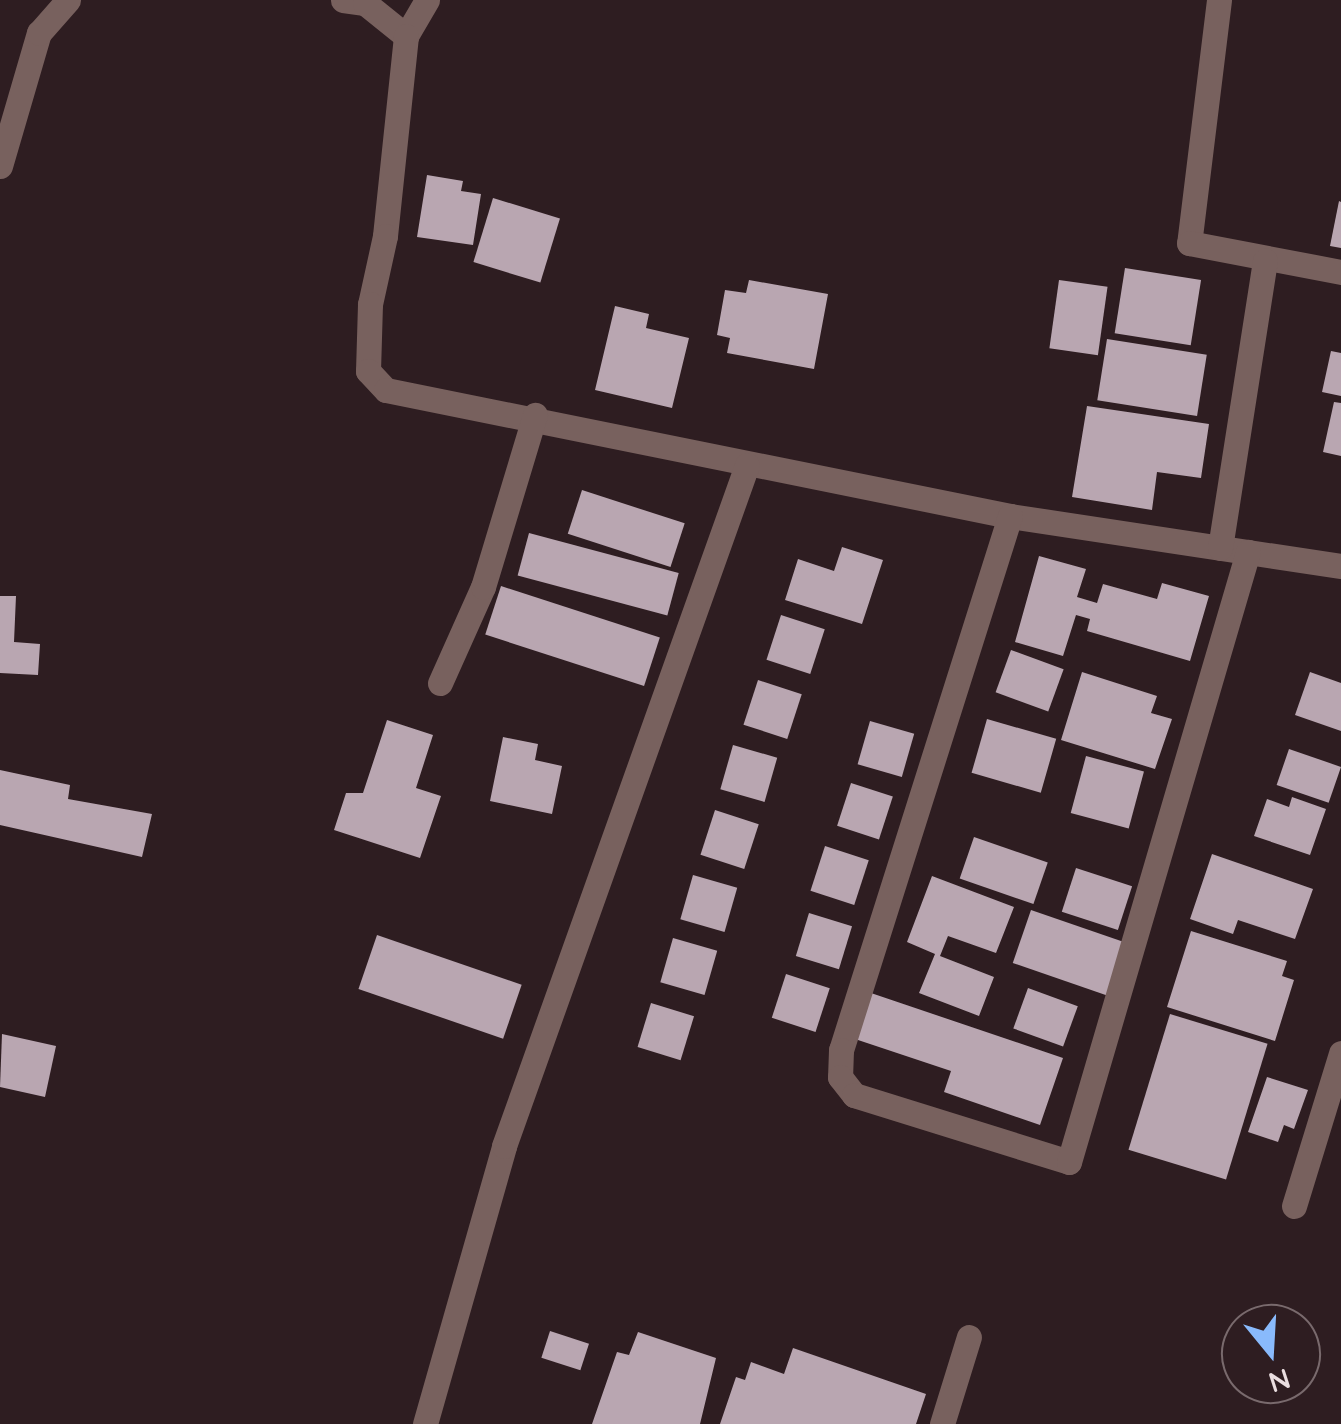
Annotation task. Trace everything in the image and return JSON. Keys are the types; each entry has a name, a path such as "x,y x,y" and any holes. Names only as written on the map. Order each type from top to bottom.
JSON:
{"street":[{"path":"1,157 38,33 68,0"},
{"path":"343,0 366,3 406,36"},
{"path":"427,0 406,36 385,236 370,304 368,371 386,390 535,415 747,465 1010,516 1341,566"},
{"path":"1220,0 1186,234 1189,244 1264,262 1341,272"},
{"path":"1220,548 1264,262"},
{"path":"440,683 483,587 535,415"},
{"path":"425,1424 504,1146 747,465"},
{"path":"1010,516 841,1050 840,1077 854,1095 1069,1162 1248,552"},
{"path":"1294,1206 1341,1053"},
{"path":"942,1424 969,1337"}],"building":[{"path":"427,175 463,181 461,191 481,194 473,245 417,237"},
{"path":"493,198 560,218 540,283 473,262"},
{"path":"1341,202 1341,248 1330,246"},
{"path":"1125,268 1201,280 1191,345 1115,333"},
{"path":"749,280 828,294 814,369 727,353 730,338 717,335 725,290 746,293"},
{"path":"1059,280 1108,287 1098,355 1049,348"},
{"path":"615,306 649,314 646,328 689,338 672,408 595,390"},
{"path":"1107,339 1207,355 1197,416 1097,400"},
{"path":"1331,351 1341,353 1341,396 1322,392"},
{"path":"1334,402 1341,403 1341,456 1323,452"},
{"path":"1087,406 1209,424 1201,478 1157,472 1152,510 1072,497"},
{"path":"582,490 685,523 670,567 568,534"},
{"path":"529,533 679,573 667,616 518,576"},
{"path":"842,547 883,560 862,624 785,600 798,559 834,571"},
{"path":"1039,556 1086,569 1077,597 1097,603 1103,584 1157,599 1162,583 1209,596 1190,661 1087,631 1090,619 1076,615 1063,656 1015,642"},
{"path":"501,586 660,638 644,686 485,635"},
{"path":"0,596 16,596 14,642 40,644 38,675 0,673"},
{"path":"781,615 825,629 810,674 766,660"},
{"path":"1011,650 1064,669 1048,711 996,692"},
{"path":"1082,672 1157,696 1151,713 1172,719 1155,769 1061,740"},
{"path":"1310,672 1341,683 1341,731 1295,715"},
{"path":"758,680 802,694 787,739 743,725"},
{"path":"987,719 1056,739 1041,793 972,773"},
{"path":"387,720 433,735 416,788 441,796 420,858 334,830 346,793 363,793"},
{"path":"870,721 914,734 902,777 858,764"},
{"path":"503,737 538,744 535,760 562,766 552,814 490,801"},
{"path":"733,745 777,758 765,802 720,789"},
{"path":"1289,749 1341,767 1329,803 1277,785"},
{"path":"1086,756 1144,772 1129,829 1071,813"},
{"path":"0,770 70,785 68,799 152,814 142,857 0,825"},
{"path":"851,783 893,797 879,839 837,826"},
{"path":"1292,797 1326,809 1310,855 1254,836 1267,799 1289,807"},
{"path":"715,810 759,824 744,869 700,855"},
{"path":"974,837 1048,862 1033,904 960,879"},
{"path":"825,846 869,860 854,905 810,891"},
{"path":"1212,854 1313,889 1295,939 1238,920 1233,934 1190,919"},
{"path":"1076,868 1132,886 1118,930 1062,912"},
{"path":"693,875 737,888 725,932 680,919"},
{"path":"932,876 1014,907 996,953 948,936 940,956 994,977 979,1016 919,993 935,954 907,942"},
{"path":"1031,910 1125,942 1106,995 1013,963"},
{"path":"809,913 852,926 839,969 796,956"},
{"path":"1191,931 1287,961 1282,976 1294,980 1275,1041 1167,1007"},
{"path":"377,935 522,985 503,1039 358,989"},
{"path":"673,938 717,951 705,995 660,982"},
{"path":"786,974 830,988 816,1032 772,1018"},
{"path":"1028,988 1078,1006 1063,1047 1013,1028"},
{"path":"868,992 1063,1058 1040,1125 944,1092 951,1071 852,1038"},
{"path":"651,1003 694,1016 681,1060 638,1047"},
{"path":"1170,1014 1268,1044 1226,1180 1128,1150"},
{"path":"2,1034 56,1046 45,1097 0,1087"},
{"path":"1267,1077 1308,1090 1294,1129 1284,1125 1278,1142 1248,1132"},
{"path":"550,1331 589,1344 580,1370 541,1358"},
{"path":"638,1332 716,1358 700,1424 592,1424 617,1352 629,1355"},
{"path":"793,1348 926,1394 916,1424 720,1424 736,1377 745,1380 751,1362 784,1374"}]}
